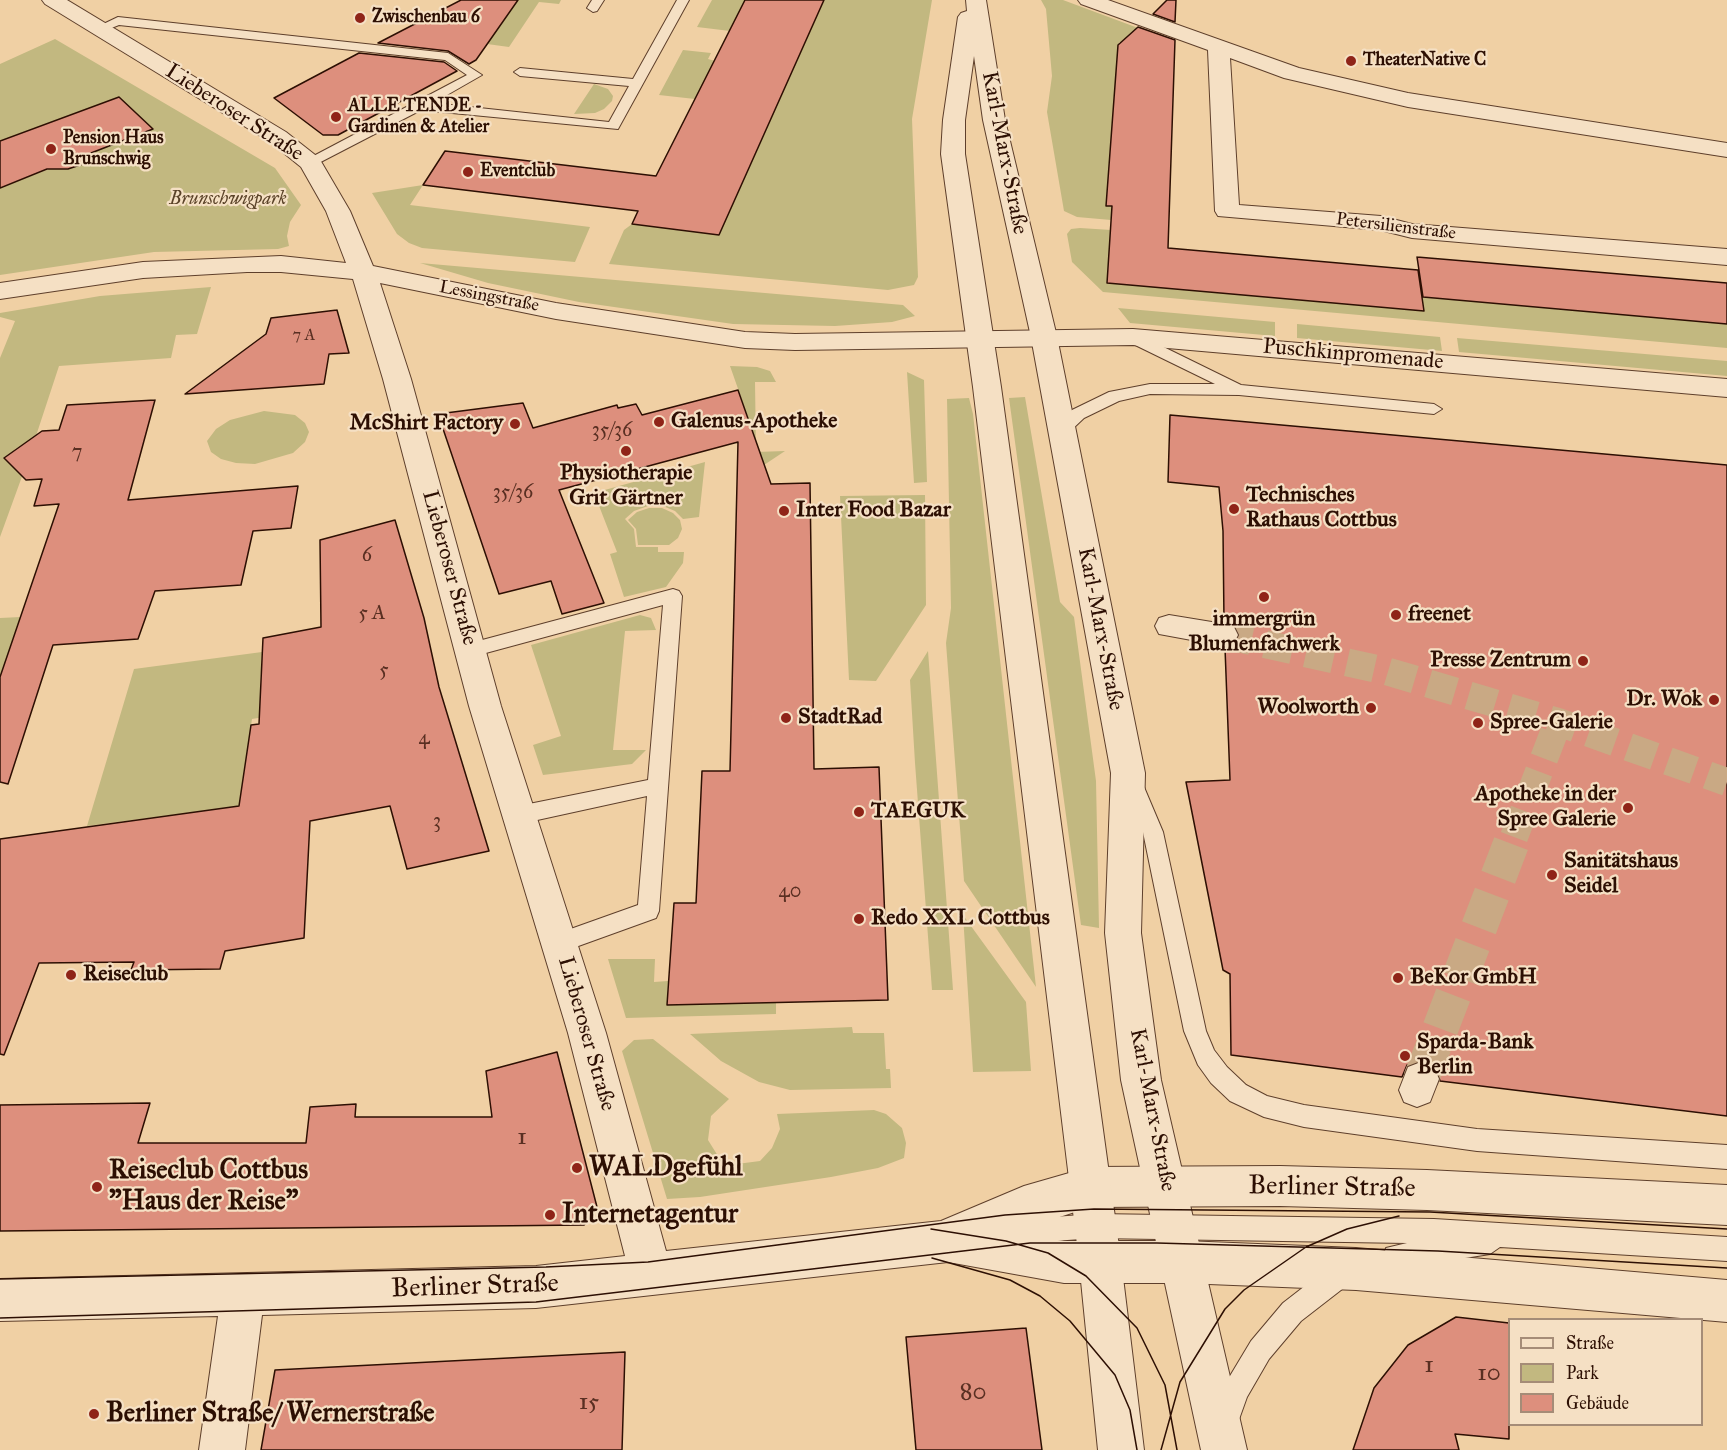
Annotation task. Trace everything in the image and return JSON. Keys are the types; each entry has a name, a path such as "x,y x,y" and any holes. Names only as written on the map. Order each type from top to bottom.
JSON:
{"street":[{"name":"Lieberoser Straße","path":"52,0 278,137 311,163 338,212 362,272 406,410 471,650 590,1045 651,1275"},
{"name":"Karl-Marx-Straße","path":"970,0 954,120 953,154 1095,1224 1121,1450"},
{"name":"Karl-Marx-Straße","path":"976,0 994,120 1044,337 1060,431 1128,773 1122,933 1141,1080 1180,1244 1220,1444"},
{"path":"1088,0 1292,73 1408,100 1727,150"},
{"name":"Petersilienstraße","path":"1219,48 1227,211 1381,223 1412,231 1727,257"},
{"name":"Lessingstraße","path":"0,291 144,270 281,264 362,272 556,311 745,340 979,338"},
{"name":"Puschkinpromenade","path":"979,338 1133,337 1727,388"},
{"path":"1169,626 1224,635"},
{"name":"Berliner Straße","path":"0,1300 536,1287 948,1241 1064,1262 1095,1224 1167,1187 1280,1186 1427,1190 1727,1206"},
{"name":"Berliner Straße","path":"948,1241 960,1233 1024,1207 1180,1244 1356,1269 1727,1301"},
{"path":"222,1450 243,1293"}],"lane":[{"path":"422,106 613,126 682,0"},
{"path":"99,29 118,21 448,57 476,75 422,106 311,163"},
{"path":"520,72 636,83"},
{"path":"1133,337 1239,390"},
{"path":"1060,431 1078,414 1115,396 1150,389 1239,390 1434,409"},
{"path":"471,650 673,596 648,911 559,943"},
{"path":"1128,773 1153,832 1195,1031 1212,1066 1238,1093 1264,1106 1304,1116 1477,1140 1727,1157"},
{"path":"519,815 657,786"},
{"path":"1180,1244 1412,1230 1727,1249"},
{"path":"1220,1444 1242,1380 1260,1350 1285,1319 1335,1276 1380,1260 1522,1236"}],"green space":[{"path":"518,0 561,0 559,4 539,2 509,47 487,44"},
{"path":"712,0 745,0 730,31 697,27"},
{"path":"824,0 932,0 912,119 918,277 914,285 888,290 609,264 624,230 632,224 719,235"},
{"path":"1041,0 1063,0 1173,41 1175,46 1119,42 1106,205 1112,206 1111,220 1077,217 1064,211 1047,112 1052,76 1046,9"},
{"name":"Brunschwigpark","path":"55,39 275,168 301,205 290,222 287,236 289,246 278,249 154,252 0,275 0,188 57,166 61,169 68,169 83,164 83,156 152,129 119,97 0,141 0,64"},
{"path":"683,50 711,53 708,59 715,61 695,99 659,95"},
{"path":"594,84 608,89 613,96 612,101 604,109 595,113 574,114"},
{"path":"423,185 410,205 590,227 575,262 422,248 409,243 397,234 372,193"},
{"path":"1071,229 1111,230 1107,283 1424,311 1422,297 1727,324 1727,348 1103,292 1072,262 1067,234"},
{"path":"420,263 903,305 915,316 892,322 835,326 733,324 579,302 488,283"},
{"path":"211,287 197,334 176,335 171,358 59,366 34,442 25,443 15,449 12,457 24,471 0,537 0,358 15,321 0,317 0,313 100,296"},
{"path":"1118,308 1275,322 1275,336 1130,323"},
{"path":"1297,324 1440,337 1442,351 1297,338"},
{"path":"1457,338 1727,361 1727,376 1459,352"},
{"path":"730,366 757,367 770,371 776,382 755,382 756,452 785,451 752,473 744,446 755,437"},
{"path":"907,372 924,380 927,482 914,483"},
{"path":"1025,397 1060,602 1074,617 1096,781 1099,928 1081,925 1009,398"},
{"path":"969,398 973,414 1036,987 964,881 946,643 951,608 947,399"},
{"path":"264,411 295,415 305,423 309,432 305,442 293,453 255,464 221,459 211,452 207,441 216,429 230,420"},
{"path":"705,462 699,517 683,519 675,511 663,506 648,506 634,511 625,519 634,529 636,547 658,547 658,552 684,552 683,563 666,587 624,597 610,554 617,552 594,493"},
{"path":"925,495 926,605 876,681 849,680 840,496"},
{"path":"649,508 662,508 673,513 680,520 682,529 678,538 669,545 638,545 636,529 628,520 637,512"},
{"path":"640,615 651,618 656,630 625,631 613,750 646,750 632,764 543,775 533,745 561,736 531,645"},
{"path":"21,617 0,677 0,618"},
{"path":"928,651 953,990 932,990 915,763 910,680"},
{"path":"262,652 260,686 307,679 307,710 252,719 241,793 255,804 87,826 134,669"},
{"path":"963,915 1026,1002 1031,1071 973,1072"},
{"path":"608,959 655,959 654,982 668,981 667,1004 776,1002 776,1014 626,1018"},
{"path":"852,1027 853,1033 884,1033 886,1069 890,1069 891,1088 790,1090 759,1082 721,1061 690,1034"},
{"path":"653,1039 729,1099 711,1116 708,1140 718,1156 737,1164 760,1161 772,1148 780,1129 777,1114 874,1110 886,1114 902,1128 906,1143 904,1158 878,1168 831,1177 700,1197 667,1199 622,1051 634,1040"}],"building":[{"path":"461,0 518,0 476,60 469,64 448,51 378,43"},
{"path":"745,0 824,0 719,235 632,224 638,211 423,185 445,151 656,176"},
{"path":"1167,0 1176,0 1175,22 1153,14"},
{"path":"1138,27 1175,40 1168,248 1418,270 1424,311 1107,283 1112,206 1106,206 1118,45"},
{"path":"359,53 444,62 457,71 338,135 323,135 274,98"},
{"name":"Pension Haus Brunschwig","path":"119,97 153,129 91,153 83,164 68,169 47,169 0,188 0,141"},
{"path":"1417,257 1727,283 1727,324 1423,297"},
{"path":"337,310 349,353 329,354 324,384 185,394 266,334 271,318"},
{"path":"738,390 771,484 810,483 814,769 879,767 888,1000 667,1005 674,903 696,903 702,771 730,771 738,442 559,490 604,603 562,614 551,581 499,594 438,414 523,403 533,428 617,405 618,408 636,404 642,415"},
{"path":"155,400 128,500 298,486 291,528 253,531 241,585 155,591 138,639 53,645 8,784 0,782 0,677 59,504 34,506 42,479 26,480 4,458 42,431 59,430 67,405"},
{"name":"Spree-Galerie","path":"1170,415 1727,465 1727,1116 1440,1081 1436,1066 1422,1060 1407,1065 1402,1077 1231,1055 1230,974 1223,970 1186,782 1230,780 1225,648 1236,644 1240,634 1235,625 1224,622 1223,531 1219,487 1168,482"},
{"path":"395,520 424,618 439,687 489,851 407,869 390,806 310,821 304,938 225,951 220,969 131,970 134,962 39,963 4,1055 0,1054 0,839 239,806 251,725 259,724 263,638 321,627 320,540"},
{"path":"557,1052 597,1207 584,1225 0,1231 0,1105 150,1103 138,1143 306,1143 310,1107 356,1104 355,1117 492,1117 486,1071"},
{"path":"1456,1317 1508,1323 1509,1439 1455,1434 1459,1450 1353,1450 1374,1388 1408,1345"},
{"path":"1026,1328 1042,1450 916,1450 906,1337"},
{"path":"625,1352 622,1450 261,1450 275,1370"}],"tunnel":[{"path":"1224,635 1386,671 1558,722"},
{"path":"1514,837 1558,722"},
{"path":"1558,722 1727,782"},
{"path":"1421,1079 1514,836"}],"tram line":[{"path":"0,1279 546,1267 648,1262 1005,1215 1094,1209 1430,1212 1727,1229"},
{"path":"1306,1247 1347,1229 1399,1216"},
{"path":"931,1229 1018,1244"},
{"path":"1018,1244 1157,1243 1306,1247"},
{"path":"0,1318 536,1302 1018,1244"},
{"path":"1018,1244 1048,1253 1086,1276 1137,1328 1165,1385 1171,1416"},
{"path":"1171,1416 1180,1382 1225,1309 1244,1290 1306,1247"},
{"path":"1306,1247 1438,1251 1727,1268"},
{"path":"932,1258 1010,1280 1040,1296 1070,1321 1115,1375 1130,1410 1137,1450"},
{"path":"1161,1450 1171,1416"},
{"path":"1171,1416 1177,1450"}],"place":[{"name":"Zwischenbau 6","path":"360,18"},
{"name":"TheaterNative C","path":"1351,61"},
{"name":"ALLE TENDE - Gardinen & Atelier","path":"336,117"},
{"name":"Pension Haus Brunschwig","path":"51,149"},
{"name":"Eventclub","path":"468,172"},
{"name":"Galenus-Apotheke","path":"659,422"},
{"name":"McShirt Factory","path":"515,424"},
{"name":"Physiotherapie Grit Gärtner","path":"626,451"},
{"name":"Technisches Rathaus Cottbus","path":"1234,509"},
{"name":"Inter Food Bazar","path":"784,511"},
{"name":"immergrün Blumenfachwerk","path":"1264,597"},
{"name":"freenet","path":"1396,615"},
{"name":"Presse Zentrum","path":"1583,661"},
{"name":"Dr. Wok","path":"1714,700"},
{"name":"Woolworth","path":"1371,708"},
{"name":"StadtRad","path":"786,718"},
{"name":"Spree-Galerie","path":"1478,723"},
{"name":"Apotheke in der Spree Galerie","path":"1628,808"},
{"name":"TAEGUK","path":"859,812"},
{"name":"Sanitätshaus Seidel","path":"1552,875"},
{"name":"Redo XXL Cottbus","path":"859,919"},
{"name":"Reiseclub","path":"71,975"},
{"name":"BeKor GmbH","path":"1398,978"},
{"name":"Sparda-Bank Berlin","path":"1405,1056"},
{"name":"WALDgefühl","path":"577,1168"},
{"name":"Reiseclub Cottbus \"Haus der Reise\"","path":"97,1187"},
{"name":"Internetagentur","path":"550,1215"},
{"name":"Berliner Straße/ Wernerstraße","path":"94,1414"}]}
